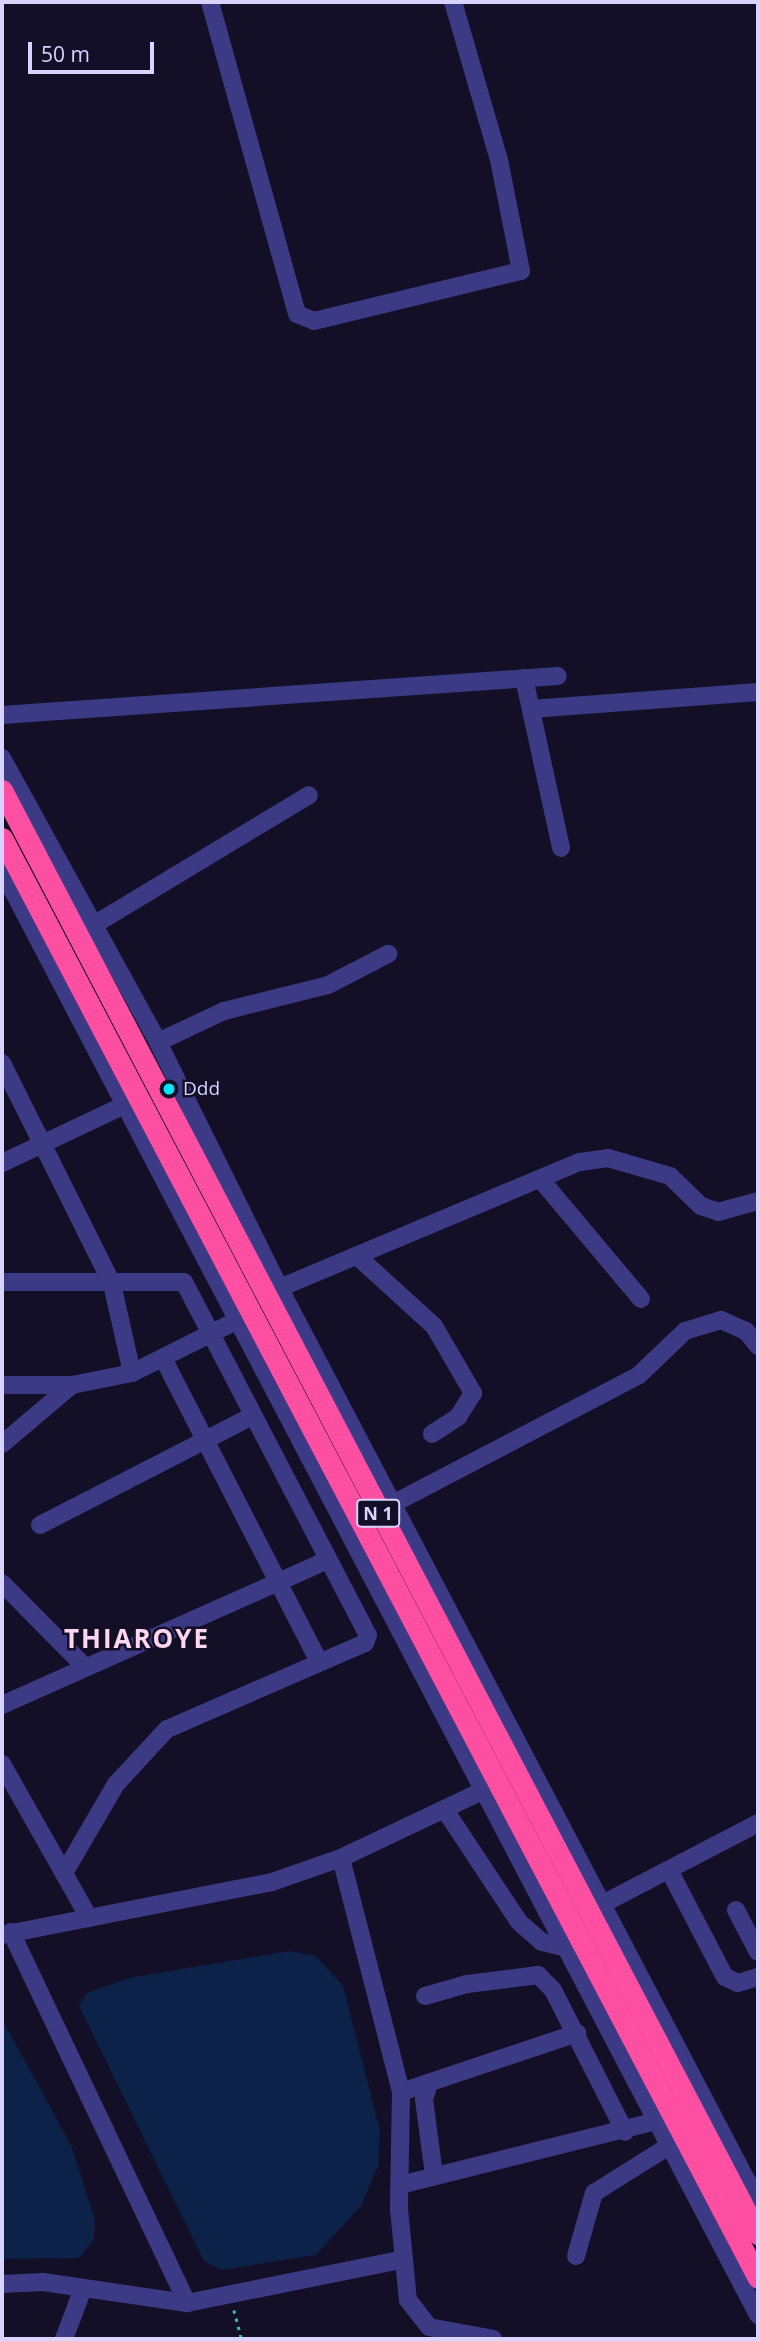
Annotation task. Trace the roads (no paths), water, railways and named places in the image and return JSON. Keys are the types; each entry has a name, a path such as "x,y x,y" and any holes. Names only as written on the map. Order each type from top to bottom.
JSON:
{"highway":[{"name":"N 1","path":"2,790 88,929 259,1303 468,1746 758,2278"},
{"name":"N 1","path":"2,838 23,892 133,1101 384,1508 595,1908 758,2234"}],"street":[{"path":"209,2 297,314 314,321 521,271 499,160 453,2"},
{"path":"2,715 558,676"},
{"path":"524,678 561,848"},
{"path":"531,709 758,692"},
{"path":"2,758 88,929 158,1042 259,1303"},
{"path":"88,929 309,795"},
{"path":"2,870 23,892"},
{"path":"158,1042 224,1011 328,985 388,954"},
{"path":"2,1062 111,1284 132,1373"},
{"path":"2,1163 133,1101"},
{"path":"2,1385 72,1385 132,1373 211,1335 259,1303 357,1256 542,1181 580,1162 608,1158 670,1176 701,1206 718,1212 758,1201"},
{"path":"542,1181 642,1300"},
{"path":"357,1256 435,1326 473,1393 463,1411 432,1434"},
{"path":"2,1282 111,1284 178,1279 211,1335 368,1635 365,1643 167,1729 116,1784 66,1870"},
{"path":"384,1508 639,1375 685,1331 720,1320 746,1331 758,1346"},
{"path":"163,1360 276,1584 319,1662"},
{"path":"2,1444 72,1385"},
{"path":"40,1525 252,1416"},
{"path":"4,1701 328,1560"},
{"path":"2,1583 85,1667"},
{"path":"468,1746 482,1791 758,2315"},
{"path":"2,1764 66,1870 89,1918"},
{"path":"187,2303 6,1933 272,1882 341,1858 482,1791"},
{"path":"445,1810 519,1922 542,1942 564,1947"},
{"path":"758,1823 595,1908 758,2202"},
{"path":"341,1858 401,2092 401,2260 408,2300 422,2321 493,2339"},
{"path":"669,1870 725,1977 738,1983 758,1977"},
{"path":"736,1910 758,1952"},
{"path":"425,1996 538,1975 577,2033 625,2132"},
{"path":"401,2092 577,2033"},
{"path":"429,2083 424,2099 434,2175"},
{"path":"400,2185 625,2132 656,2121"},
{"path":"576,2256 593,2193 669,2146"},
{"path":"2,2284 43,2282 82,2291 187,2303 230,2297 401,2260"},
{"path":"64,2339 82,2291"}],"water":[{"path":"289,1951 316,1956 343,1986 380,2131 378,2166 361,2206 316,2255 221,2270 204,2261 79,2006 87,1993 129,1978"},
{"path":"2,2019 71,2145 95,2220 94,2239 79,2258 2,2259"}],"place":[{"name":"Ddd","path":"169,1089"}],"district":[{"name":"THIAROYE","path":"137,1639"}]}
